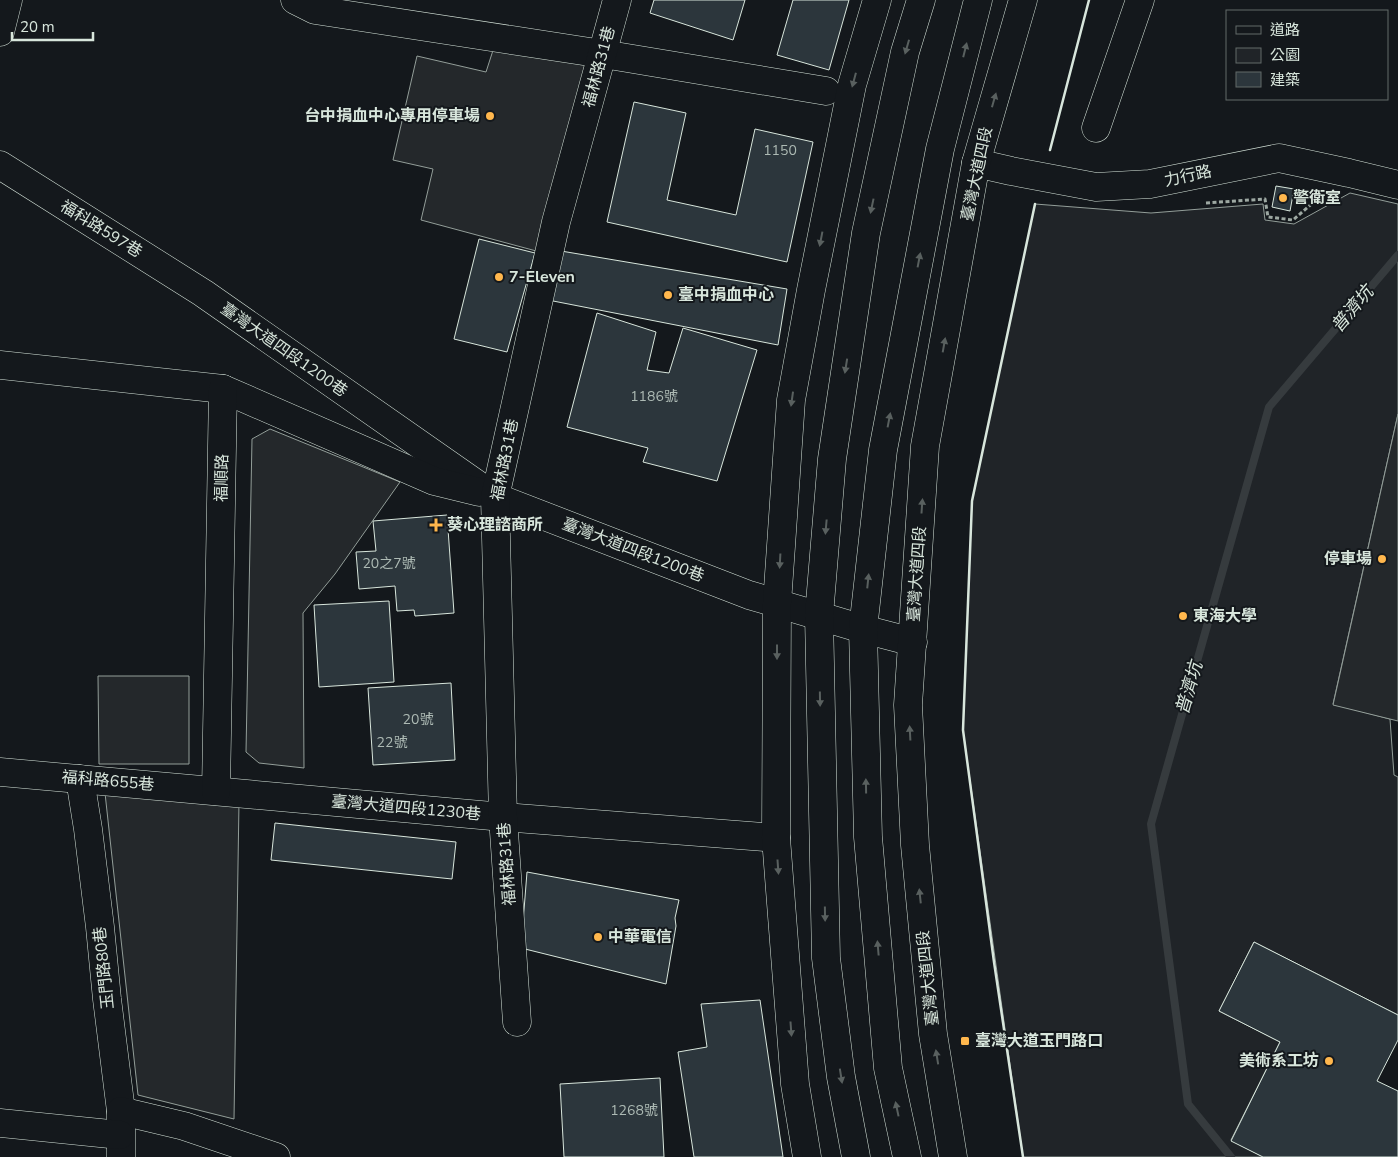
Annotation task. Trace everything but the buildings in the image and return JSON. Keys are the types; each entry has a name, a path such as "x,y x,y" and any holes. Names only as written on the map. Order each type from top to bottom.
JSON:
{"street":[{"path":"0,32 8,0"},
{"path":"296,0 315,10 603,54 826,91"},
{"name":"福林路31巷","path":"517,1022 503,817 495,496 556,222 617,0"},
{"path":"807,1157 795,1084 776,838 777,603 792,400 811,290 852,85 878,0"},
{"path":"856,1157 841,1077 826,958 819,615 832,460 866,233 905,52 920,0"},
{"path":"906,1157 888,1068 868,837 863,629 883,450 940,148 978,0"},
{"name":"臺灣大道四段","path":"954,1157 934,1034 915,845 908,705 926,446 976,162 1023,0"},
{"path":"1096,128 1140,0"},
{"name":"力行路","path":"976,162 1011,171 1096,187 1150,184 1279,158 1386,183"},
{"name":"福科路597巷","path":"0,165 202,293"},
{"name":"臺灣大道四段1200巷","path":"202,293 495,496 749,594 863,629 913,642"},
{"path":"0,364 223,389 434,481 495,496"},
{"name":"福順路","path":"216,791 223,389"},
{"name":"福科路655巷","path":"0,772 216,791"},
{"name":"玉門路80巷","path":"80,779 100,927 121,1134"},
{"name":"臺灣大道四段1230巷","path":"216,791 503,817 776,838"},
{"path":"0,1123 121,1134 184,1126 276,1157"}],"green space":[{"name":"東海大學","path":"1350,193 1398,204 1398,414 1333,704 1390,719 1394,775 1398,777 1398,1015 1254,942 1219,1011 1280,1042 1231,1140 1263,1157 1023,1157 963,730 972,501 1035,204 1151,213 1263,204 1265,220 1294,224"}],"shaded area":[{"name":"台中捐血中心專用停車場","path":"496,41 594,57 540,252 421,220 433,169 393,160 417,56 486,72"},
{"name":"停車場","path":"1398,414 1398,721 1333,705"},
{"path":"270,429 400,482 335,574 303,613 304,768 259,763 246,752 252,439"},
{"path":"98,676 189,676 189,764 99,764"},
{"path":"105,793 239,802 234,1119 138,1095"}],"waterway":[{"name":"普濟坑","path":"1231,1157 1188,1104 1151,824 1269,407 1398,255"}],"wall":[{"path":"1050,150 1089,0"},
{"path":"1023,1157 994,962 963,730 972,501 1035,204"}],"place":[{"name":"台中捐血中心專用停車場","path":"490,116"},
{"name":"警衛室","path":"1283,198"},
{"name":"7-Eleven","path":"499,277"},
{"name":"臺中捐血中心","path":"668,295"},
{"name":"葵心理諮商所","path":"436,525"},
{"name":"停車場","path":"1382,559"},
{"name":"東海大學","path":"1183,616"},
{"name":"中華電信","path":"598,937"},
{"name":"臺灣大道玉門路口","path":"965,1041"},
{"name":"美術系工坊","path":"1329,1061"}]}
